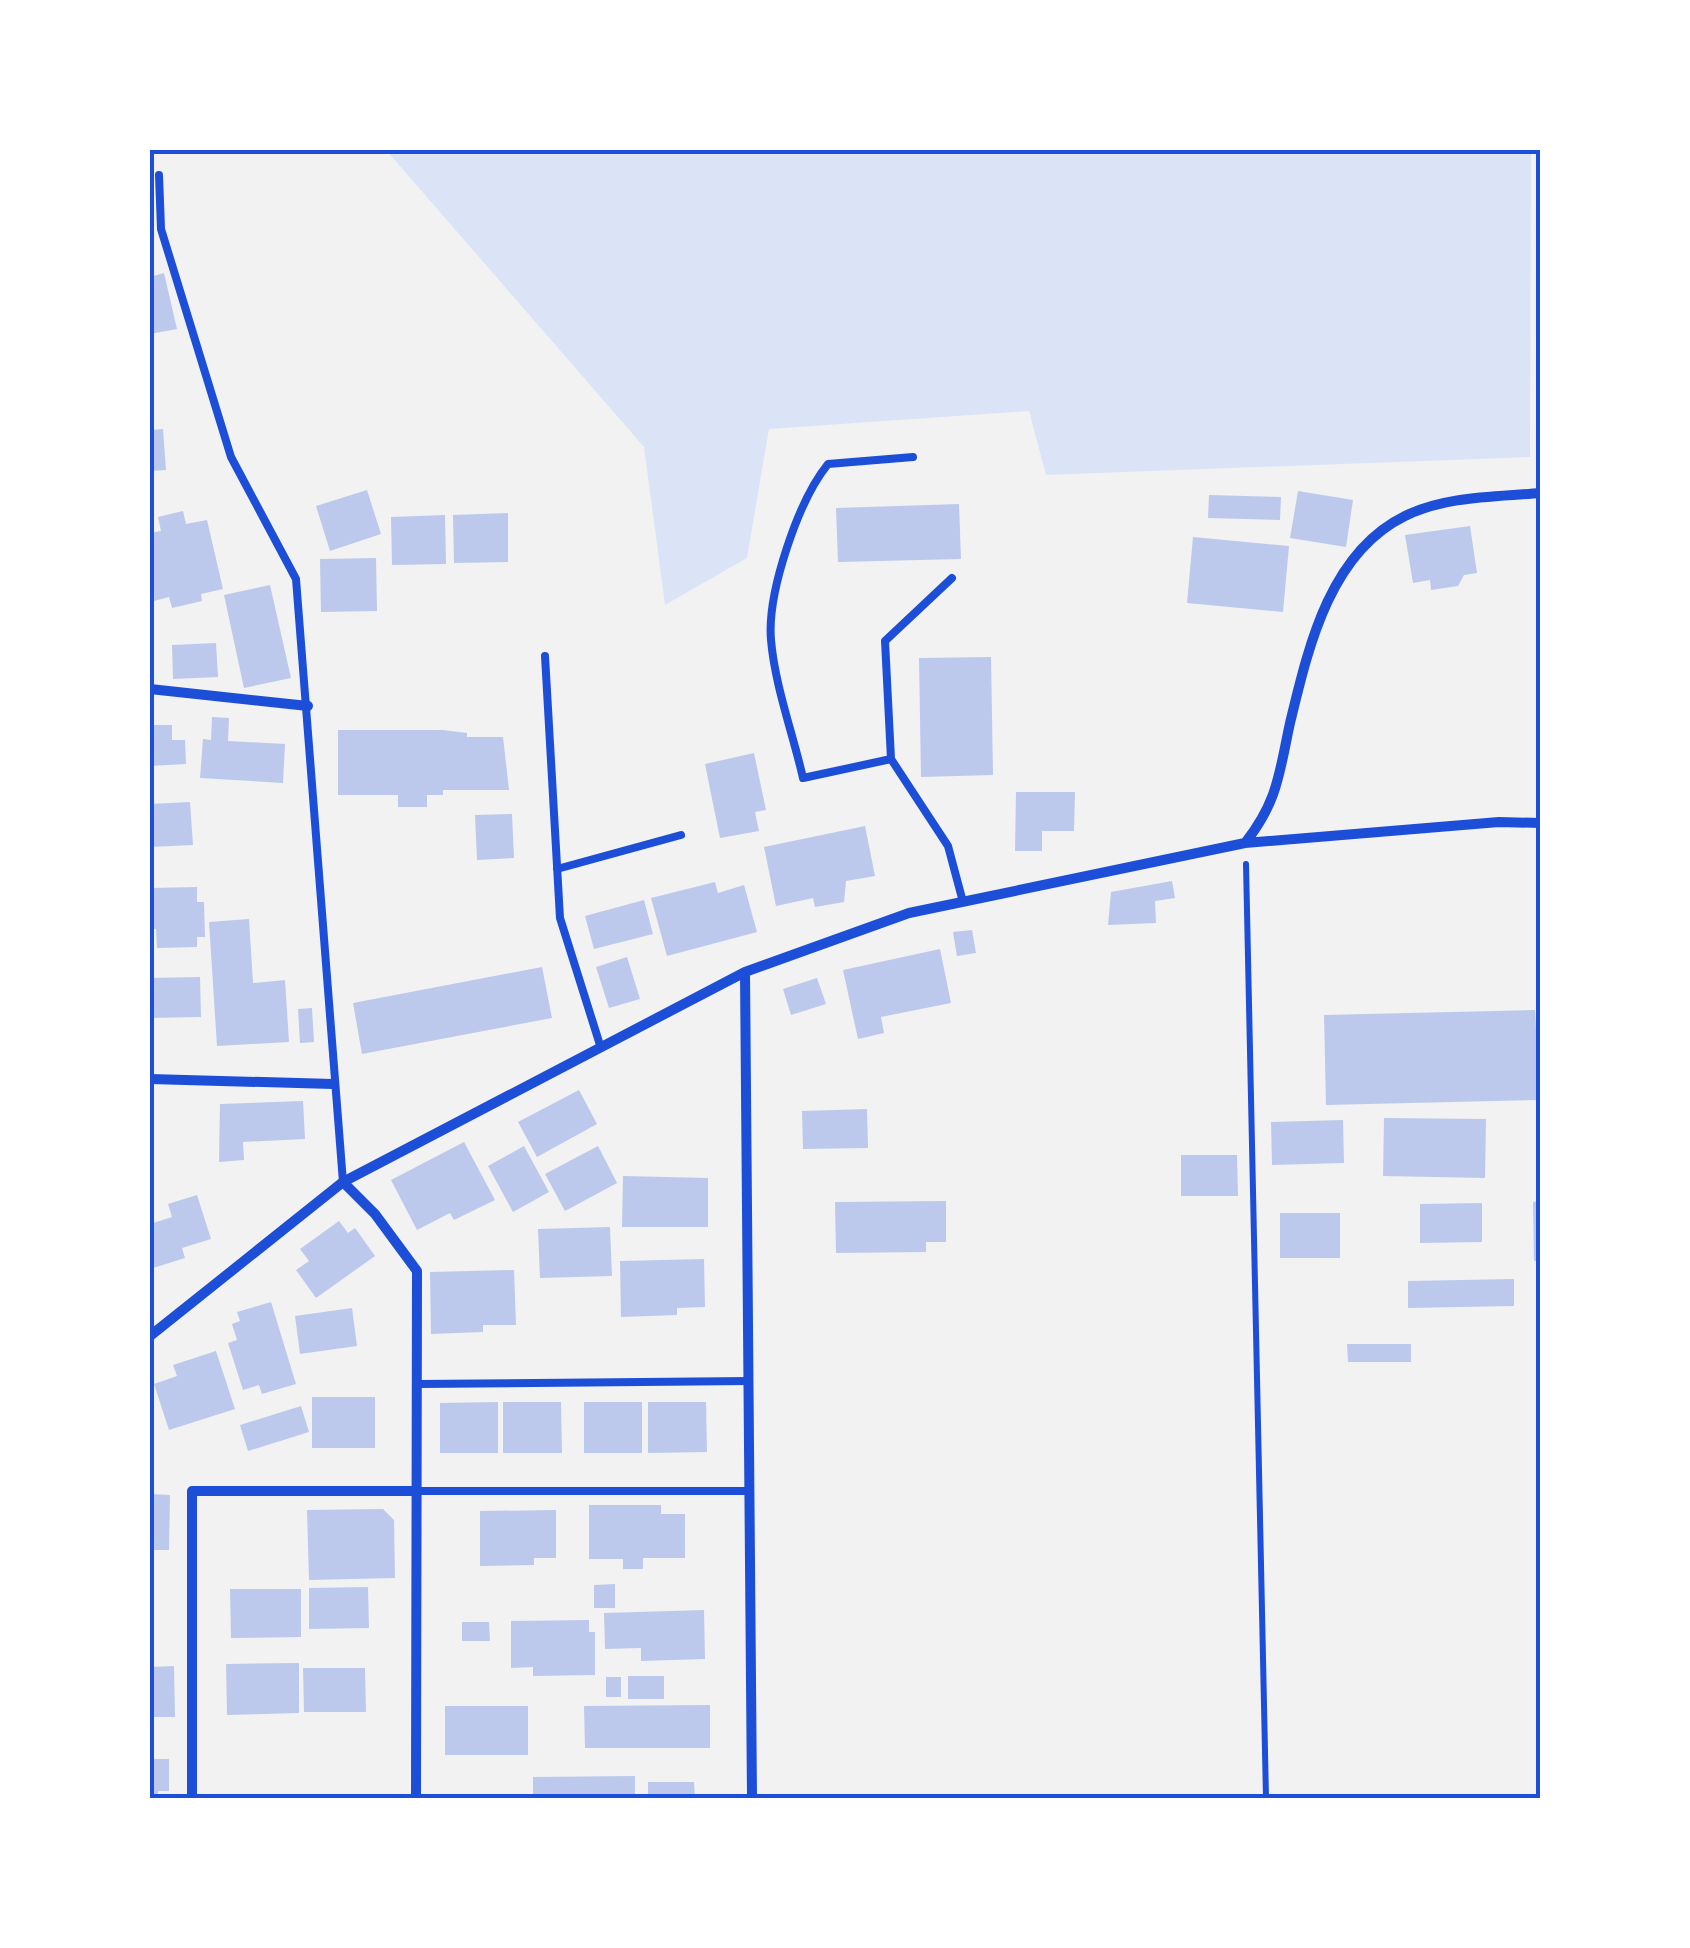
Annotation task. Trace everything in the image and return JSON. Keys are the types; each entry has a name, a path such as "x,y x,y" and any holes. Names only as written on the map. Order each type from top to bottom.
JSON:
{"street":[{"path":"1246,843 1270,812 1304,664 1326,604 1364,545 1404,516 1455,501 1540,493"},
{"path":"150,689 308,706"},
{"path":"150,1336 344,1182 600,1044 745,972 908,913 1246,843 1499,822 1540,823"},
{"path":"745,972 752,1798"},
{"path":"150,1079 333,1084"},
{"path":"344,1182 375,1214 417,1271 416,1798"},
{"path":"192,1798 192,1491 417,1491"}],"lane":[{"path":"158,175 161,230 231,457 296,579 333,1084 344,1182"},
{"path":"891,759 803,778 771,638 786,545 816,479 828,464 913,457"},
{"path":"952,578 885,642 891,759 948,846 963,902"},
{"path":"546,656 560,918 600,1044"},
{"path":"557,870 681,835"},
{"path":"417,1384 748,1380"},
{"path":"417,1491 749,1491"}],"path":[{"path":"1246,843 1266,1798"}],"shaded area":[{"path":"386,150 1531,150 1530,457 1046,475 1029,411 769,429 747,558 665,605 644,447"}],"building":[{"path":"164,273 177,329 150,334 150,277"},
{"path":"163,429 166,470 150,471 150,430"},
{"path":"367,490 381,534 330,551 316,506"},
{"path":"1298,491 1353,500 1346,547 1290,538"},
{"path":"1209,495 1281,497 1280,520 1208,518"},
{"path":"959,504 961,559 838,562 836,508"},
{"path":"183,511 186,524 207,520 223,589 201,594 202,601 172,608 169,597 150,602 150,533 161,531 158,517"},
{"path":"508,513 508,562 454,563 453,515"},
{"path":"445,515 446,564 392,565 391,517"},
{"path":"1470,526 1477,573 1464,575 1458,586 1431,590 1430,580 1413,583 1405,535"},
{"path":"1193,537 1289,546 1283,612 1187,603"},
{"path":"376,558 377,611 321,612 320,559"},
{"path":"270,585 291,678 244,688 224,595"},
{"path":"216,643 218,677 173,679 172,645"},
{"path":"991,657 993,775 921,777 919,658"},
{"path":"212,717 229,718 228,741 285,744 283,783 200,778 203,739 211,740"},
{"path":"150,725 172,725 172,740 185,740 186,764 150,766"},
{"path":"338,730 443,730 467,733 467,737 503,737 509,790 443,790 443,795 427,795 427,807 398,807 398,795 338,795"},
{"path":"754,753 766,810 755,812 759,831 720,838 705,764"},
{"path":"1016,792 1075,792 1074,831 1042,831 1042,851 1015,851"},
{"path":"190,802 193,845 150,847 150,804"},
{"path":"512,814 514,858 477,860 475,815"},
{"path":"865,826 875,876 846,881 844,902 815,907 813,898 776,906 764,847"},
{"path":"1172,881 1175,898 1155,901 1156,923 1108,925 1111,892"},
{"path":"715,882 718,893 744,885 757,932 667,956 651,898"},
{"path":"197,887 197,902 204,902 205,937 197,937 197,947 157,948 156,929 150,929 150,888"},
{"path":"644,900 653,934 594,949 585,916"},
{"path":"249,919 253,983 285,980 289,1042 217,1046 209,922"},
{"path":"972,930 976,953 957,956 953,932"},
{"path":"940,949 951,1003 881,1017 884,1033 858,1039 843,970"},
{"path":"627,957 640,999 609,1008 596,967"},
{"path":"542,967 552,1018 362,1054 353,1003"},
{"path":"200,977 201,1017 150,1018 150,978"},
{"path":"817,978 826,1004 791,1015 783,989"},
{"path":"312,1008 314,1042 300,1043 298,1009"},
{"path":"1535,1010 1540,1100 1326,1105 1324,1015"},
{"path":"579,1090 597,1124 537,1157 518,1122"},
{"path":"303,1101 305,1139 243,1142 244,1160 219,1162 220,1104"},
{"path":"867,1109 868,1148 803,1149 802,1111"},
{"path":"1384,1118 1486,1119 1485,1178 1383,1176"},
{"path":"1343,1120 1344,1163 1272,1165 1271,1122"},
{"path":"464,1142 495,1200 454,1220 450,1213 417,1230 391,1180"},
{"path":"524,1146 549,1192 513,1212 488,1166"},
{"path":"598,1146 617,1183 565,1211 545,1174"},
{"path":"1181,1155 1237,1155 1238,1196 1181,1196"},
{"path":"623,1176 708,1178 708,1227 622,1227"},
{"path":"197,1195 211,1239 182,1248 185,1258 150,1269 150,1224 172,1217 168,1204"},
{"path":"946,1201 946,1242 926,1242 926,1252 836,1253 835,1202"},
{"path":"1540,1201 1540,1261 1534,1261 1533,1202"},
{"path":"1482,1203 1482,1242 1420,1243 1420,1204"},
{"path":"1280,1213 1340,1213 1340,1258 1280,1258"},
{"path":"339,1221 348,1233 355,1228 375,1256 316,1298 296,1270 309,1261 300,1249"},
{"path":"610,1227 612,1276 540,1278 538,1229"},
{"path":"704,1259 705,1307 677,1308 677,1315 621,1317 620,1261"},
{"path":"514,1270 516,1325 483,1325 483,1332 431,1334 430,1272"},
{"path":"1514,1279 1514,1306 1408,1308 1408,1281"},
{"path":"271,1302 296,1384 262,1394 259,1385 243,1390 228,1343 237,1340 232,1324 240,1321 237,1312"},
{"path":"352,1308 357,1346 300,1354 295,1316"},
{"path":"1347,1344 1411,1344 1411,1362 1348,1362"},
{"path":"216,1351 235,1409 169,1430 154,1384 177,1376 173,1365"},
{"path":"312,1397 375,1397 375,1448 312,1448"},
{"path":"498,1402 498,1453 440,1453 440,1403"},
{"path":"503,1402 561,1402 562,1453 503,1453"},
{"path":"584,1402 642,1402 642,1453 584,1453"},
{"path":"648,1402 706,1402 707,1452 648,1453"},
{"path":"301,1406 309,1432 248,1451 240,1425"},
{"path":"150,1494 170,1495 169,1550 150,1550"},
{"path":"589,1505 661,1505 661,1514 685,1514 685,1558 643,1558 643,1569 623,1569 623,1559 589,1559"},
{"path":"383,1509 394,1520 395,1578 309,1580 307,1510"},
{"path":"556,1510 556,1558 534,1558 534,1565 480,1566 480,1511"},
{"path":"615,1584 615,1608 594,1608 594,1585"},
{"path":"368,1587 369,1628 309,1629 309,1588"},
{"path":"230,1589 301,1589 301,1637 231,1638"},
{"path":"704,1610 705,1659 641,1661 641,1648 605,1649 604,1613"},
{"path":"589,1620 589,1632 595,1632 595,1675 533,1676 533,1667 511,1668 511,1621"},
{"path":"462,1622 489,1622 490,1641 462,1641"},
{"path":"299,1663 299,1713 227,1715 226,1664"},
{"path":"174,1666 175,1717 150,1717 150,1667"},
{"path":"303,1668 365,1668 366,1712 304,1712"},
{"path":"628,1676 664,1676 664,1699 628,1699"},
{"path":"606,1677 621,1677 621,1697 606,1697"},
{"path":"710,1705 710,1748 585,1748 584,1706"},
{"path":"445,1706 528,1706 528,1755 445,1755"},
{"path":"150,1759 169,1759 169,1791 158,1791 158,1798 150,1798"},
{"path":"635,1776 635,1798 533,1798 533,1777"},
{"path":"648,1782 694,1782 695,1798 648,1798"}]}
